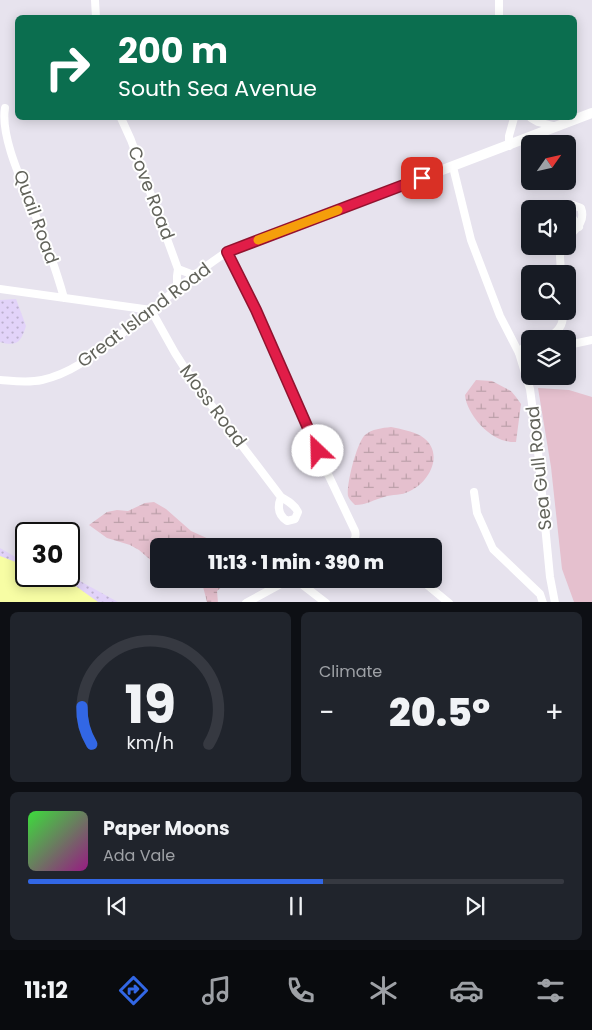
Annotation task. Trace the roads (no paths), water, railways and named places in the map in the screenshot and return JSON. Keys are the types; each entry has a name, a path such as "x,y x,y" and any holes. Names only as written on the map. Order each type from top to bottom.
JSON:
{"street":[{"path":"95,0 96,15"},
{"path":"499,0 499,15"},
{"name":"Quail Road","path":"5,108 4,124 11,152 54,266 64,298"},
{"path":"577,119 592,113"},
{"name":"Cove Road","path":"122,120 178,269 178,289"},
{"path":"509,146 509,136 513,120"},
{"path":"534,120 557,127"},
{"path":"355,538 355,531 253,304 227,252 574,120"},
{"name":"Sea Gull Road","path":"454,167 466,222 478,263 500,316 519,353 530,389 550,577 555,602"},
{"path":"576,230 579,227"},
{"name":"Great Island Road","path":"0,380 29,382 42,380 65,372 100,351 227,252"},
{"path":"178,269 191,274 198,274"},
{"path":"0,289 151,310"},
{"name":"Moss Road","path":"151,310 193,381 281,497"},
{"path":"576,343 592,340"},
{"path":"474,492 477,514 493,549 540,594 543,602"},
{"path":"246,602 273,588"},
{"path":"307,588 326,602"},
{"path":"431,588 449,602"}]}
